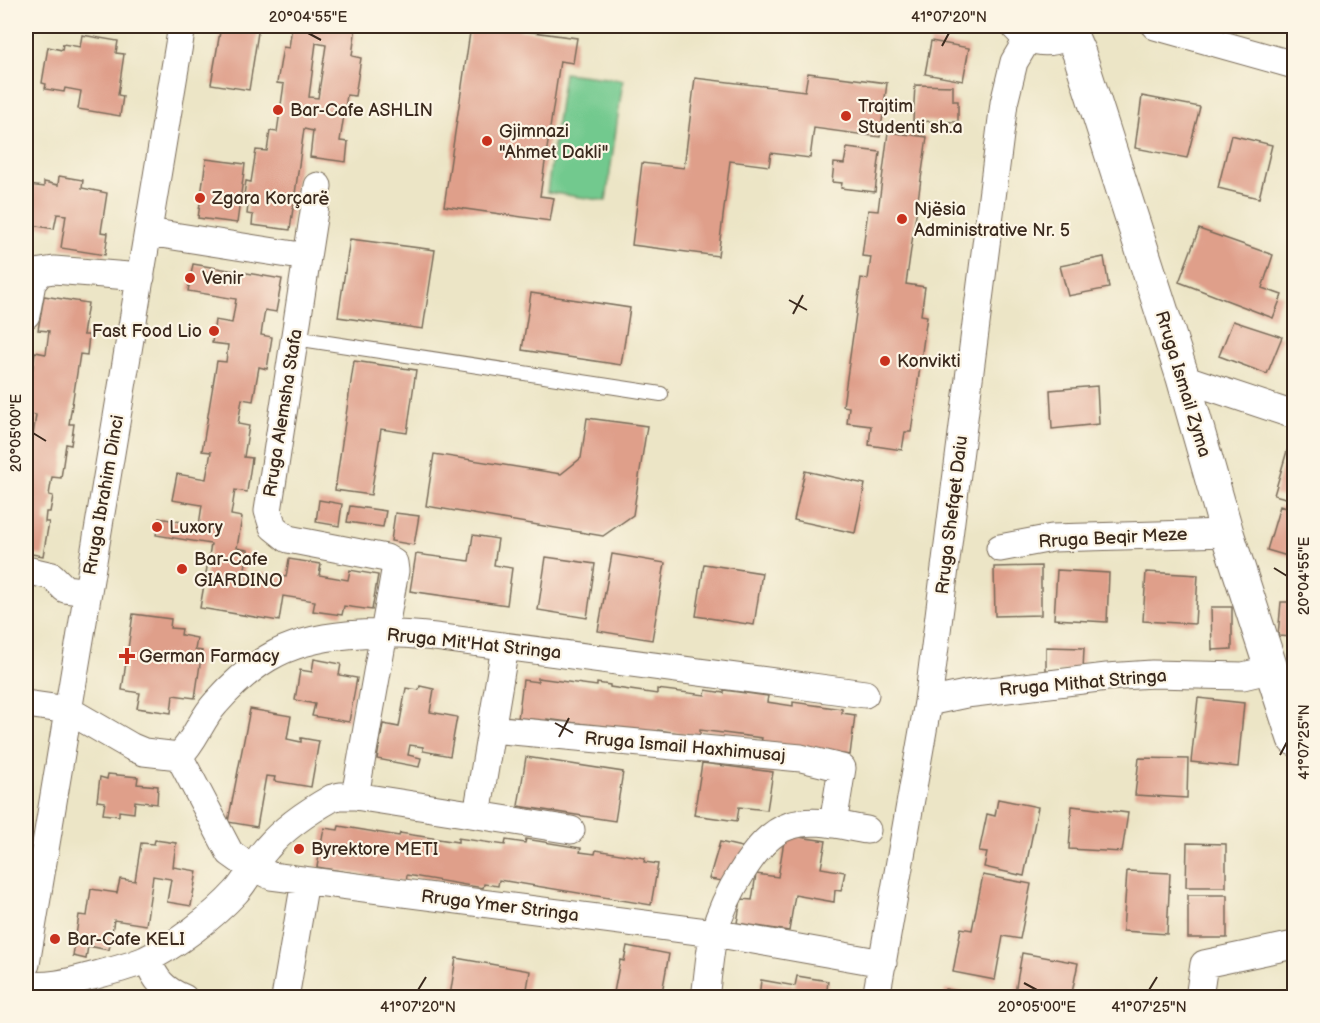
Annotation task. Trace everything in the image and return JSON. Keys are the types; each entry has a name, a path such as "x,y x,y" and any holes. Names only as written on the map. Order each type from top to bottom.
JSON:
{"main road":[{"path":"1024,30 1040,39 1051,39 1071,28"},
{"name":"Rruga Ismail Zyma","path":"1071,28 1183,378 1227,533 1294,739"}],"street":[{"name":"Rruga Ibrahim Dinci","path":"26,964 36,833 68,710 182,26"},
{"path":"1155,26 1294,64"},
{"name":"Rruga Shefqet Daiu","path":"876,998 928,702 1004,103 1024,30"},
{"name":"Rruga Alemsha Stafa","path":"318,186 268,511 280,535 288,540 394,562 395,571 356,796"},
{"path":"148,232 307,257"},
{"path":"26,315 32,283 41,272 54,270 141,277"},
{"path":"1183,378 1294,415"},
{"name":"Rruga Beqir Meze","path":"1000,548 1052,538 1227,533"},
{"path":"26,570 52,576 65,589 88,592"},
{"name":"Rruga Mit'Hat Stringa","path":"179,756 213,705 249,671 270,657 306,643 350,635 407,634 865,694"},
{"path":"477,815 505,646"},
{"name":"Rruga Mithat Stringa","path":"928,702 966,694 1107,677 1152,674 1244,676 1273,669"},
{"path":"26,704 68,710 144,752 179,756"},
{"name":"Rruga Ismail Haxhimusaj","path":"491,729 801,758 842,768 833,824"},
{"name":"Rruga Ymer Stringa","path":"179,756 230,853 271,876 714,933 883,963"},
{"path":"26,985 43,987 57,985 127,967 173,944 229,900 278,836 321,804 340,795 571,830"},
{"path":"705,998 714,933 742,871 771,838 788,826 818,822 867,831"},
{"path":"285,998 305,881"},
{"path":"1199,998 1204,964 1294,945"},
{"path":"147,959 153,975 161,985 171,993 184,998"}],"lane":[{"path":"295,338 661,394"}],"green space":[{"path":"564,73 623,80 606,201 547,192"}],"building":[{"path":"221,26 259,26 249,90 211,84"},
{"path":"292,26 356,26 352,56 361,58 355,96 347,95 340,141 348,142 346,162 310,157 313,131 304,129 290,230 252,225 253,215 247,214 249,196 244,195 246,181 251,182 256,150 267,151 270,131 277,132 284,84 277,83 283,47 289,48","holes":["316,43 326,45 318,98 309,97"]},
{"path":"471,26 520,26 519,30 577,38 573,63 560,61 540,196 554,198 550,221 444,206"},
{"path":"82,35 118,41 116,53 124,54 118,95 123,96 120,116 78,109 81,91 65,88 64,92 45,89 46,84 42,83 48,47 62,50 63,44 80,47"},
{"path":"931,41 969,48 963,81 925,74"},
{"path":"808,73 887,83 880,137 814,128 810,158 771,153 769,166 730,161 718,256 632,245 642,163 684,168 695,78 805,91"},
{"path":"915,85 953,86 953,101 958,101 958,122 913,121"},
{"path":"1142,96 1200,107 1187,158 1135,148"},
{"name":"Konvikti","path":"888,132 927,137 906,284 925,287 921,315 927,316 911,432 905,432 902,450 869,445 871,426 847,423 849,407 843,406 861,278 868,279 871,257 862,256 868,210 878,211"},
{"path":"1231,135 1272,145 1259,198 1218,188"},
{"path":"847,148 880,152 875,192 841,188 842,183 832,182 834,163 844,164"},
{"path":"206,159 245,164 237,223 198,218"},
{"path":"59,176 83,180 82,188 107,193 101,232 108,233 105,255 61,248 66,215 57,214 54,229 26,224 29,185 44,187 44,182 58,185"},
{"path":"1199,229 1273,255 1262,288 1282,295 1273,318 1179,282"},
{"path":"350,239 435,250 423,329 338,317"},
{"path":"1104,257 1109,288 1068,296 1060,266"},
{"path":"193,264 282,279 276,312 265,310 261,335 272,337 267,369 259,367 253,401 242,399 238,424 249,426 244,457 252,458 247,492 235,490 231,515 242,517 237,548 248,550 243,581 253,583 255,572 286,577 289,559 321,564 319,575 348,580 350,570 378,575 372,610 344,606 342,615 313,611 315,601 283,596 279,621 200,608 211,544 156,535 159,518 199,525 202,505 172,500 177,474 206,479 211,452 202,451 217,361 226,362 228,345 212,343 215,320 232,323 236,299 188,291"},
{"path":"531,293 630,308 621,365 522,350"},
{"path":"44,296 88,303 83,335 89,335 87,355 80,354 69,424 74,424 71,445 66,444 61,478 52,477 49,495 53,496 50,512 46,512 45,522 49,522 43,556 26,553 26,441 32,442 36,415 26,413 35,352 46,354 49,331 38,330"},
{"path":"1233,321 1282,337 1267,374 1219,356"},
{"path":"354,361 416,370 407,433 381,429 371,495 335,490"},
{"path":"1097,386 1099,424 1052,429 1050,390"},
{"path":"587,418 647,426 633,515 603,536 426,506 434,454 561,474 581,458"},
{"path":"1287,451 1294,453 1294,500 1274,495"},
{"path":"805,471 865,484 855,533 794,520"},
{"path":"319,500 342,504 339,526 316,522"},
{"path":"350,506 386,511 383,527 347,522"},
{"path":"1280,506 1294,511 1294,558 1267,550"},
{"path":"395,513 419,516 414,545 391,541"},
{"path":"473,535 498,539 494,565 512,568 507,605 410,591 416,554 469,561"},
{"path":"612,554 665,563 652,640 598,631"},
{"path":"546,557 595,564 587,618 538,610"},
{"path":"704,564 762,573 754,625 696,616"},
{"path":"1041,566 1041,615 995,616 994,567"},
{"path":"1057,570 1109,573 1107,622 1054,619"},
{"path":"1146,572 1198,575 1195,624 1143,621"},
{"path":"26,590 33,591 28,620 31,621 28,639 26,639"},
{"path":"1281,602 1294,602 1294,637 1278,636"},
{"path":"1211,607 1232,607 1232,649 1212,650"},
{"path":"133,614 171,619 170,628 182,629 181,635 197,638 195,650 202,651 195,698 173,695 171,713 137,708 140,693 122,690"},
{"path":"1046,647 1084,648 1083,671 1046,670"},
{"path":"314,659 341,664 339,675 357,678 349,722 312,716 315,704 295,700 300,670 312,672"},
{"path":"538,678 597,686 597,683 657,694 657,689 705,695 706,690 724,693 724,690 768,696 767,702 793,706 793,702 842,709 842,713 855,715 850,755 761,743 762,738 700,730 700,736 658,730 657,734 547,719 547,723 518,719 523,680 538,682"},
{"path":"420,686 434,689 430,712 457,717 450,756 423,751 423,747 410,745 408,755 421,758 419,767 377,759 383,724 399,727 406,688 419,690"},
{"path":"1198,698 1244,703 1238,767 1191,762"},
{"path":"250,709 291,716 287,739 301,742 301,738 319,741 311,787 274,781 275,777 266,776 257,827 228,822"},
{"path":"526,757 623,772 615,821 518,806"},
{"path":"1139,758 1188,759 1187,798 1135,795"},
{"path":"702,763 773,772 767,810 739,807 737,821 694,815"},
{"path":"108,774 138,777 137,784 158,786 157,804 135,801 134,813 119,811 119,816 103,814 105,802 97,801 100,777 107,779"},
{"path":"998,799 1038,807 1024,876 984,867 987,853 979,852 987,814 995,816"},
{"path":"1072,806 1128,813 1122,852 1069,849"},
{"path":"339,826 399,836 400,833 458,842 458,838 505,845 506,840 525,843 526,839 581,848 580,852 595,854 596,850 645,858 644,862 658,864 651,905 499,880 498,886 484,884 483,888 407,875 406,882 317,867 324,828 338,830"},
{"path":"785,835 826,841 821,868 845,872 841,891 835,890 834,902 795,895 789,931 737,923 741,899 752,900 756,874 778,877"},
{"path":"155,840 176,843 173,867 197,871 191,906 167,902 171,879 153,876 146,925 114,920 109,950 88,946 86,959 73,956 79,915 87,916 91,889 117,893 120,879 135,881 141,843 154,844"},
{"path":"720,842 746,848 730,882 709,879"},
{"path":"1187,843 1226,844 1226,887 1186,887"},
{"path":"1127,871 1170,873 1167,934 1123,931"},
{"path":"983,875 1031,884 1020,939 1003,936 995,980 953,972 961,928 972,930"},
{"path":"1188,895 1227,895 1227,938 1188,938"},
{"path":"627,946 669,954 661,998 613,998 620,960 624,961"},
{"path":"1022,953 1078,963 1071,998 1014,998"},
{"path":"456,958 530,971 526,995 532,998 450,996"},
{"path":"797,976 828,981 826,998 759,998 761,980 795,986"},
{"path":"945,989 988,996 988,998 944,998"},
{"path":"1123,991 1141,997 1141,998 1120,998"}],"place":[{"name":"Bar-Cafe ASHLIN","path":"278,110"},
{"name":"Trajtim Studenti sh.a","path":"846,116"},
{"name":"Gjimnazi \"Ahmet Dakli\"","path":"487,141"},
{"name":"Zgara Korçarë","path":"200,198"},
{"name":"Njësia Administrative Nr. 5","path":"902,219"},
{"name":"Venir","path":"190,278"},
{"name":"Fast Food Lio","path":"214,331"},
{"name":"Konvikti","path":"885,361"},
{"name":"Luxory","path":"157,527"},
{"name":"Bar-Cafe GIARDINO","path":"182,569"},
{"name":"German Farmacy","path":"127,656"},
{"name":"Byrektore METI","path":"299,849"},
{"name":"Bar-Cafe KELI","path":"55,939"}]}
